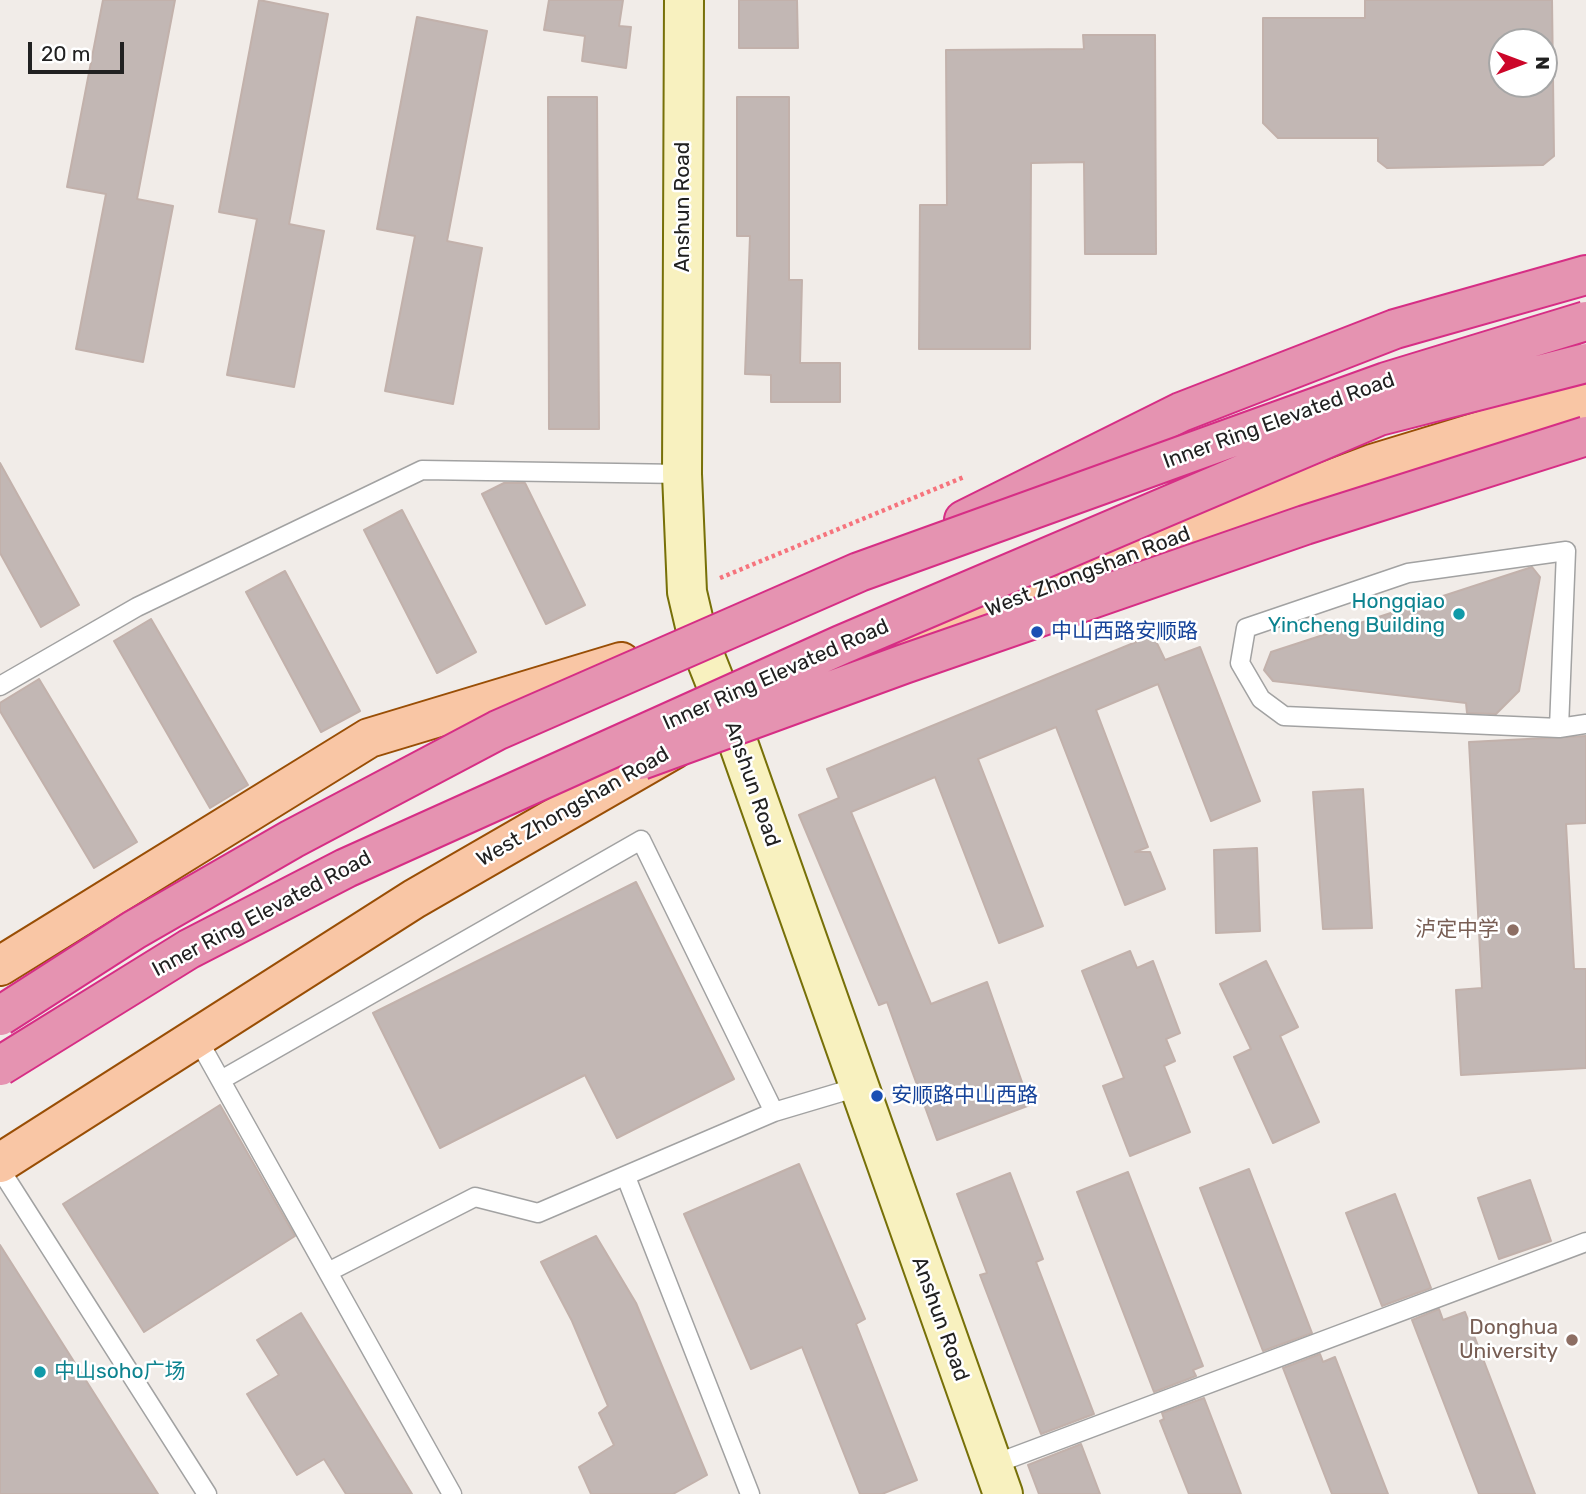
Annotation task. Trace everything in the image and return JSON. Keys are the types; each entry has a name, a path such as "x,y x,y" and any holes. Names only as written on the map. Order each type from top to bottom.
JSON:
{"highway":[{"path":"859,572 1181,412 1395,329 1586,275"},
{"name":"Inner Ring Elevated Road","path":"0,1016 134,930 281,846 498,730 859,572 1373,386 1586,321"},
{"name":"Inner Ring Elevated Road","path":"0,1066 190,949 346,867 841,645 1379,416 1586,363"},
{"path":"346,867 917,660 1305,526 1586,436"}],"main road":[{"path":"0,966 369,738 698,639 1192,444 1373,386"},
{"name":"West Zhongshan Road","path":"0,1163 414,899 729,718 1029,594 1372,464 1586,398"}],"street":[{"name":"Anshun Road","path":"684,0 682,474 687,592 698,639 729,718 998,1479"}],"lane":[{"path":"0,686 137,607 422,470 682,474"},
{"path":"1559,727 1566,551 1408,573 1246,628 1241,663 1261,699 1284,716 1559,727 1586,724"},
{"path":"221,1080 641,840 774,1112"},
{"path":"197,1038 452,1494"},
{"path":"328,1272 475,1197 538,1213 774,1112 858,1087"},
{"path":"0,1168 207,1494"},
{"path":"626,1177 750,1494"},
{"path":"998,1479 1586,1242"}],"building":[{"path":"103,0 175,0 137,199 173,206 143,362 76,349 106,194 67,187"},
{"path":"259,0 328,14 289,224 324,231 294,387 227,375 257,219 219,212"},
{"path":"549,0 623,0 619,26 631,27 626,68 582,61 585,36 544,30"},
{"path":"739,0 797,0 798,48 739,48"},
{"path":"1365,0 1552,0 1552,28 1488,28 1488,98 1553,98 1554,156 1543,165 1387,168 1378,161 1378,138 1278,138 1263,123 1263,18 1365,18"},
{"path":"417,17 487,31 447,241 482,248 453,404 385,391 415,236 377,229"},
{"path":"1083,35 1155,35 1156,254 1085,254 1084,162 1031,163 1030,349 919,349 920,205 947,205 946,50 1084,49"},
{"path":"548,97 597,97 599,429 549,429"},
{"path":"737,97 789,97 789,280 802,280 800,363 840,363 840,402 771,402 771,375 745,374 750,236 737,236"},
{"path":"0,463 79,605 41,627 0,553"},
{"path":"504,483 525,483 585,605 546,624 482,494"},
{"path":"402,510 476,652 437,673 364,530"},
{"name":"Hongqiao Yincheng Building","path":"1532,567 1540,577 1519,691 1496,714 1467,713 1466,703 1273,681 1264,670 1271,652"},
{"path":"285,571 360,711 321,732 246,592"},
{"path":"151,619 248,785 210,808 114,641"},
{"path":"1153,635 1165,660 1200,647 1260,801 1211,821 1158,684 1096,710 1148,847 1135,852 1150,852 1165,889 1125,905 1056,727 978,759 1043,926 999,943 935,777 851,812 931,1004 987,982 1030,1105 937,1140 887,1002 879,1005 799,815 839,798 827,769"},
{"path":"39,679 137,842 94,868 0,711 0,703"},
{"name":"泸定中学","path":"1586,736 1586,823 1566,824 1574,969 1586,969 1586,1068 1461,1075 1456,990 1482,988 1469,742"},
{"path":"1363,789 1372,928 1323,929 1313,792"},
{"path":"1257,848 1260,931 1216,933 1214,850"},
{"path":"636,882 734,1079 617,1138 585,1075 440,1148 373,1013"},
{"path":"1130,951 1137,968 1153,961 1180,1033 1166,1039 1175,1061 1164,1066 1190,1132 1130,1156 1103,1086 1124,1078 1082,971"},
{"path":"1266,961 1298,1027 1280,1036 1319,1122 1273,1143 1234,1057 1251,1049 1220,984"},
{"path":"220,1105 295,1236 144,1332 63,1204"},
{"path":"799,1164 865,1319 856,1324 917,1480 882,1494 860,1494 802,1347 751,1369 684,1214"},
{"path":"1249,1169 1312,1333 1263,1351 1200,1188"},
{"path":"1128,1172 1203,1366 1193,1370 1196,1376 1154,1392 1077,1192"},
{"path":"1010,1173 1043,1259 1036,1262 1094,1414 1041,1434 980,1275 987,1273 957,1194"},
{"path":"1530,1180 1551,1241 1499,1259 1478,1198"},
{"path":"1395,1194 1431,1288 1382,1306 1346,1213"},
{"path":"596,1236 636,1303 707,1475 673,1494 591,1494 579,1467 614,1445 599,1413 608,1406 572,1321 541,1262"},
{"name":"中山soho广场","path":"0,1245 158,1494 0,1494"},
{"path":"1439,1309 1443,1320 1465,1312 1535,1494 1479,1494 1412,1320"},
{"path":"301,1313 412,1494 346,1494 324,1459 297,1475 247,1394 279,1375 257,1340"},
{"path":"1320,1354 1323,1362 1335,1357 1388,1494 1332,1494 1283,1368"},
{"path":"1204,1398 1241,1494 1189,1494 1160,1421 1164,1419 1162,1413"},
{"path":"1081,1444 1100,1494 1039,1494 1028,1465"}],"place":[{"name":"Hongqiao Yincheng Building","path":"1459,614"},
{"name":"中山西路安顺路","path":"1037,632"},
{"name":"泸定中学","path":"1513,930"},
{"name":"安顺路中山西路","path":"877,1096"},
{"name":"Donghua University","path":"1572,1340"},
{"name":"中山soho广场","path":"40,1372"}]}
